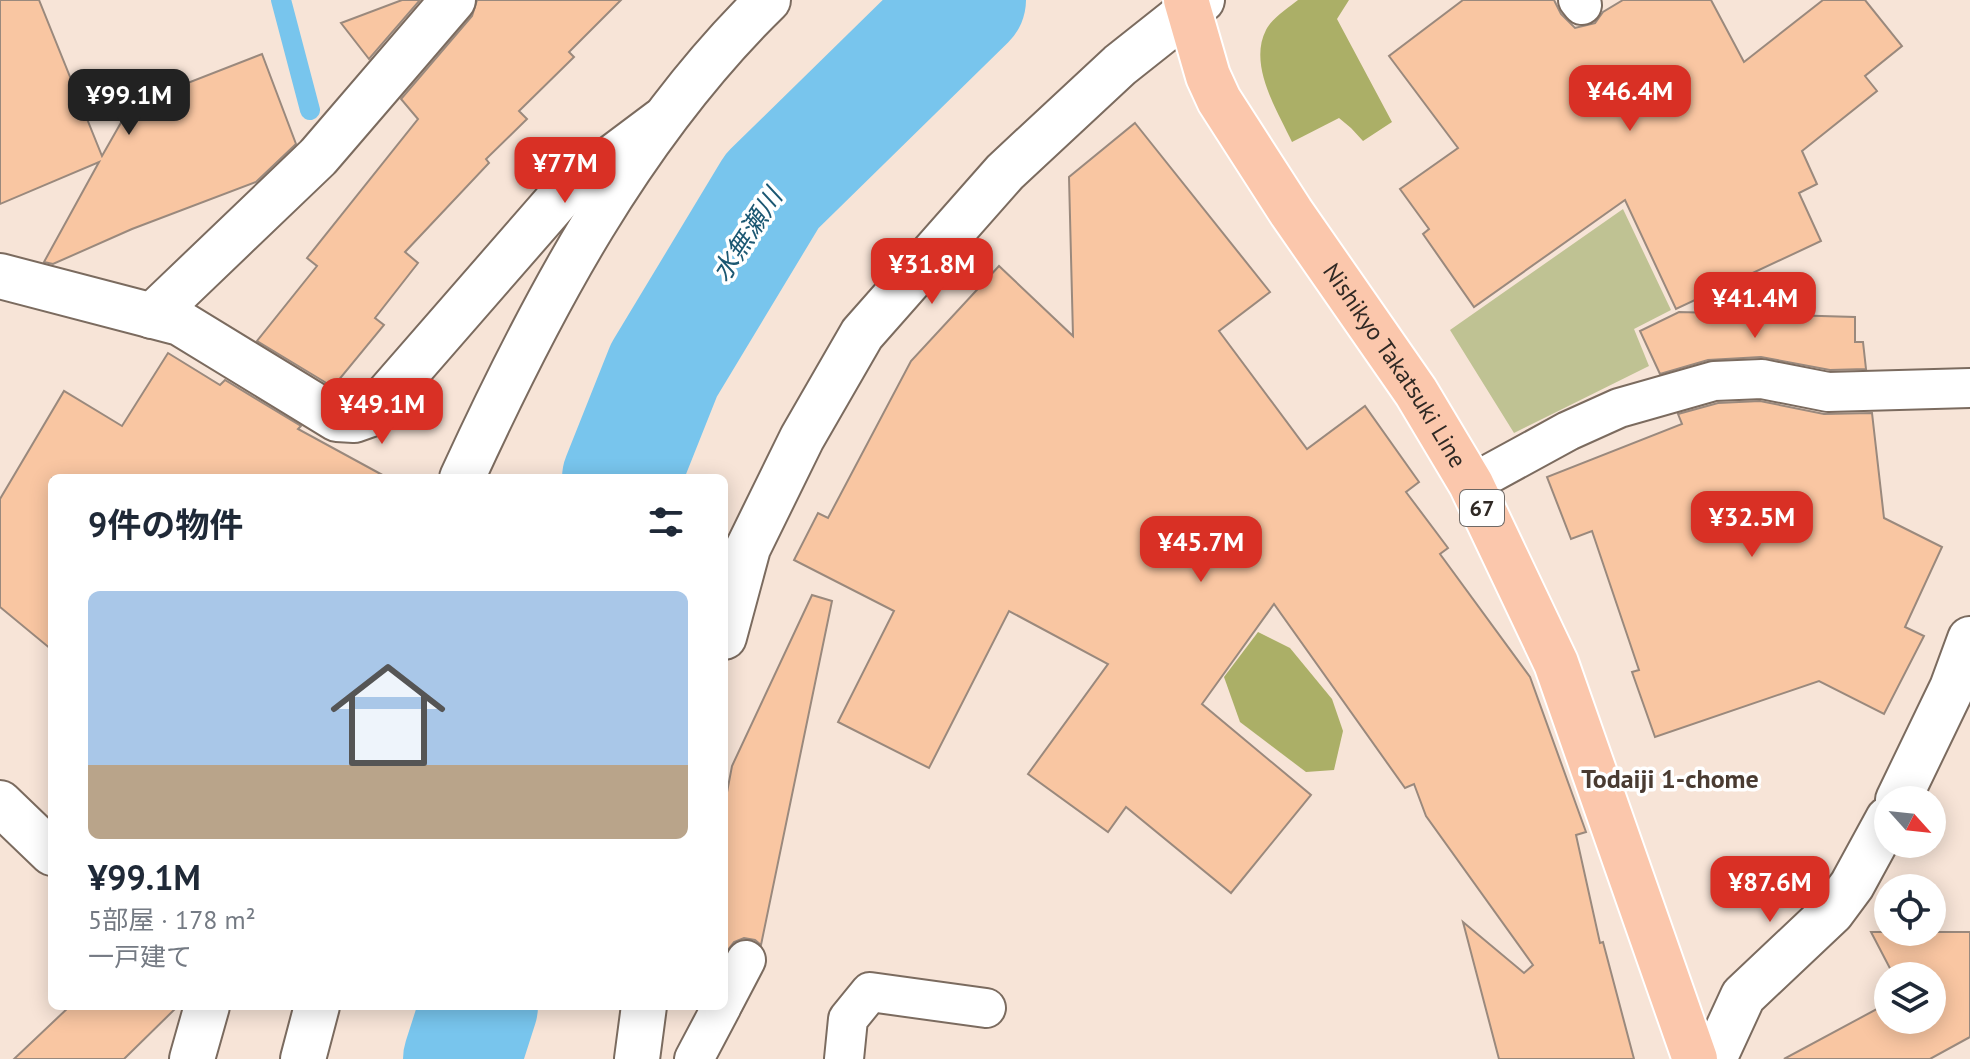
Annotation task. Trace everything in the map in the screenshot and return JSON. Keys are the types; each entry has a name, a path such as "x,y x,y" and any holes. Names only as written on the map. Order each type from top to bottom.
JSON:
{"main road":[{"name":"Nishikyo Takatsuki Line","path":"1192,4 1208,76 1219,100 1291,212 1416,392 1471,484 1556,663 1695,1059"}],"street":[{"path":"152,316 318,157 453,0"},
{"path":"464,474 511,372 577,249 661,121 739,28 768,0"},
{"path":"728,622 748,548 802,438 862,334 1005,172 1120,65 1192,4"},
{"path":"0,276 180,323 337,419 354,420 371,414 561,196 661,121"},
{"path":"1905,786 1946,701 1970,639"},
{"path":"0,803 48,849"},
{"path":"1714,1059 1743,996 1832,912 1852,885 1874,845"},
{"path":"192,1059 206,1010"},
{"path":"303,1059 316,1010"},
{"path":"637,1059 643,1010"}],"lane":[{"path":"1471,484 1568,431 1619,408 1714,381 1762,379 1828,392 1967,375"},
{"path":"728,994 746,960"},
{"path":"844,1059 848,1019 870,992 986,1008"},
{"path":"694,1059 720,1010"}],"green space":[{"path":"1298,0 1349,0 1337,19 1392,122 1363,141 1339,118 1292,142 1272,102 1262,72 1261,44 1272,21"},
{"path":"1623,209 1671,310 1634,329 1649,366 1514,433 1450,330"},
{"path":"1258,632 1290,648 1332,699 1343,731 1334,770 1306,772 1240,722 1224,677"}],"building":[{"path":"0,0 39,0 102,156 131,105 262,54 296,144 256,182 132,229 53,264 44,262 99,162 0,204"},
{"path":"402,0 420,0 369,59 341,23"},
{"path":"477,0 621,0 569,52 574,57 519,111 527,119 486,159 489,163 405,252 418,263 375,318 384,325 333,387 257,341 317,266 307,258 418,119 401,99 472,16"},
{"path":"1463,0 1554,0 1561,14 1575,28 1595,23 1603,12 1623,0 1711,0 1744,62 1823,0 1865,0 1902,46 1865,76 1877,91 1802,151 1817,184 1799,193 1821,241 1676,309 1625,200 1474,307 1423,234 1429,229 1400,189 1458,148 1389,56"},
{"path":"1135,123 1270,292 1219,331 1307,449 1365,406 1419,482 1406,492 1448,548 1440,554 1530,677 1586,832 1576,835 1600,943 1603,942 1634,1059 1499,1059 1463,922 1524,973 1533,965 1426,816 1414,784 1405,788 1274,604 1202,704 1311,795 1231,893 1126,807 1108,832 1028,774 1108,664 1009,611 929,768 838,722 894,611 794,560 818,513 828,518 911,361 999,266 1073,336 1069,177"},
{"path":"1679,312 1855,317 1855,342 1863,342 1866,369 1830,370 1761,357 1708,360 1660,374 1640,331"},
{"path":"168,353 220,385 225,380 301,426 298,429 381,474 48,474 48,647 0,607 0,499 64,391 122,426"},
{"path":"1760,401 1824,414 1872,413 1884,518 1942,547 1905,627 1924,636 1884,714 1819,681 1655,737 1632,672 1639,670 1592,531 1571,539 1547,477 1682,424 1678,414 1718,403"},
{"path":"812,595 832,601 761,945 744,938 734,942 728,950 728,787 732,766"},
{"path":"1946,932 1970,932 1970,1037 1930,1059 1784,1059 1874,1011 1874,1034 1946,1034 1946,962 1887,962 1878,946 1946,946"},
{"path":"66,1010 174,1010 124,1059 14,1059"}],"waterway":[{"path":"281,0 310,110"},
{"name":"水無瀬川","path":"623,474 664,370 772,191 967,0"},
{"name":"水無瀬川","path":"462,1059 478,1010"}],"district":[{"name":"Todaiji 1-chome","path":"1670,779"}]}
